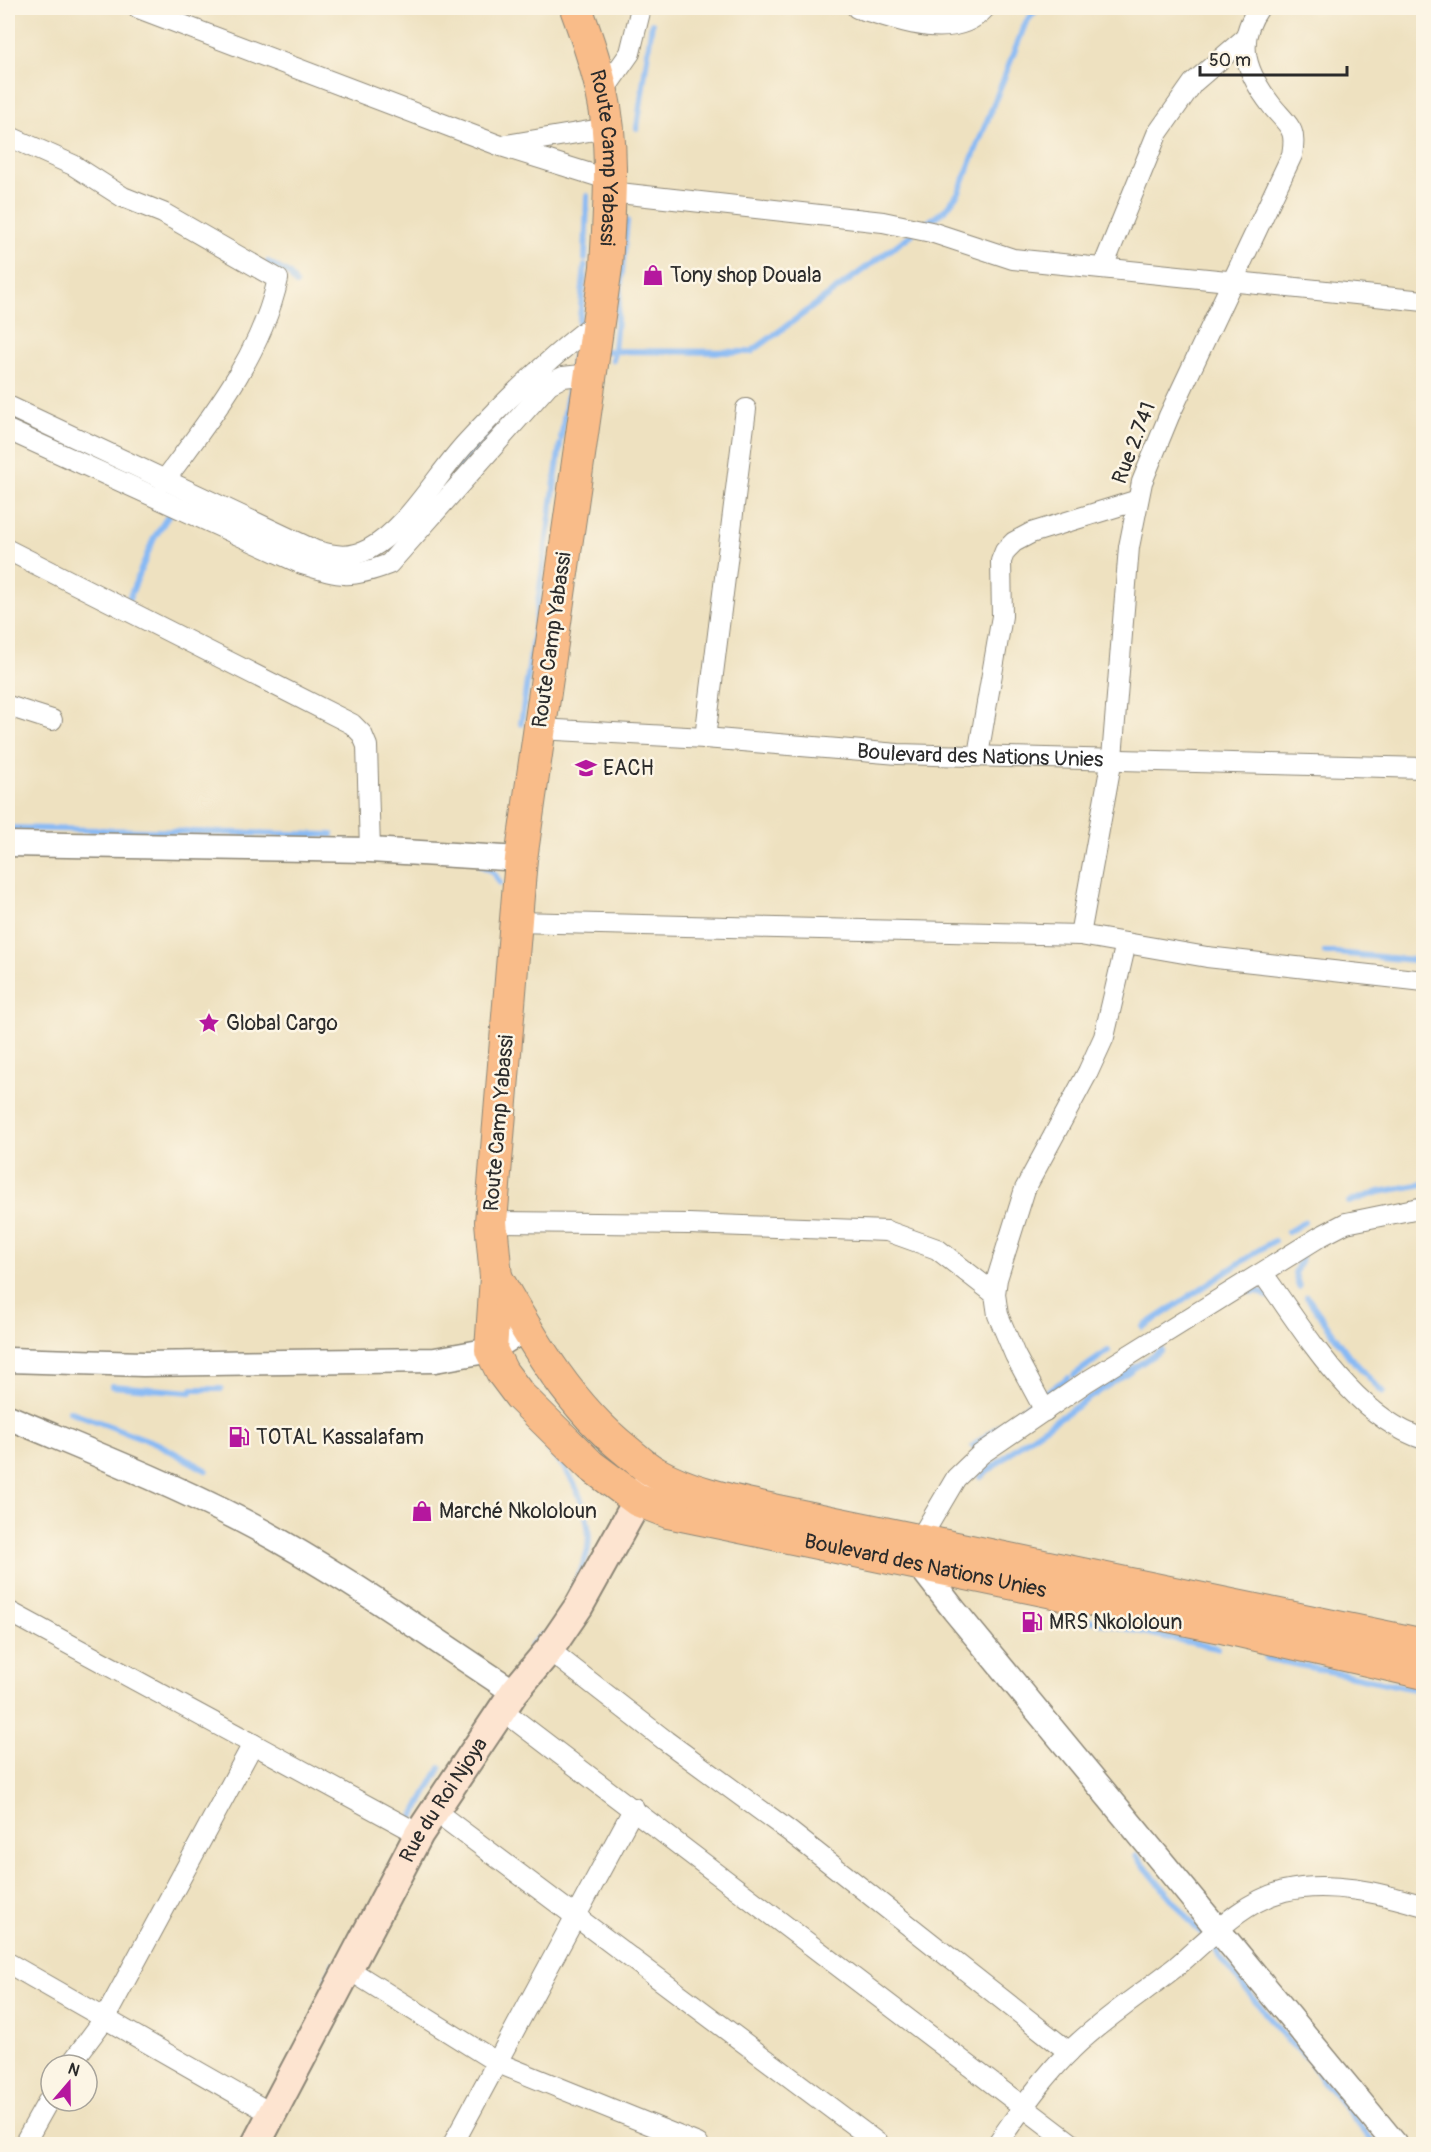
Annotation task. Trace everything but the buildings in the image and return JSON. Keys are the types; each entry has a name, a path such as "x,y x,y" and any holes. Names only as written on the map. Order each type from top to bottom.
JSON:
{"main road":[{"name":"Route Camp Yabassi","path":"496,1277 491,1222 521,859 606,267 610,186 607,128 602,93 576,8"},
{"name":"Boulevard des Nations Unies","path":"496,1277 549,1368 582,1409 614,1441 654,1473 696,1491 841,1525 920,1553"},
{"path":"491,1350 496,1277"},
{"name":"Boulevard des Nations Unies","path":"491,1350 520,1396 590,1465 638,1500 668,1512 920,1553 1098,1590 1424,1645"},
{"name":"Rue du Roi Njoya","path":"256,2145 427,1823 508,1701 549,1650 593,1582 654,1473"},
{"name":"Boulevard des Nations Unies","path":"1098,1590 1424,1672"}],"street":[{"path":"138,8 175,14 501,146 610,186 883,222 931,232 1013,259 1233,279 1424,301"},
{"path":"602,93 630,53 641,8"},
{"path":"857,8 920,25 937,26 968,21 985,8"},
{"path":"1103,267 1157,134 1193,83 1244,39 1259,8"},
{"name":"Rue 2.741","path":"1080,935 1112,758 1129,547 1138,500 1149,462 1168,416 1292,155 1294,142 1292,130 1266,98 1251,74 1244,39"},
{"path":"501,146 607,128"},
{"path":"8,136 73,165 123,197 163,213 278,279 270,312 245,365 164,481"},
{"path":"8,406 316,551 335,556 352,556 369,549 387,536 466,442 567,344 594,349"},
{"path":"8,430 302,564 337,575 360,575 389,564 535,397 549,384 563,377 594,349"},
{"path":"705,738 746,409"},
{"path":"978,755 1002,616 1001,561 1005,551 1014,542 1031,533 1138,500"},
{"path":"8,550 352,724 362,734 367,746 370,850"},
{"path":"8,706 52,720"},
{"name":"Boulevard des Nations Unies","path":"539,729 705,738 898,754 1424,768"},
{"path":"8,844 370,850 521,859"},
{"path":"515,922 1080,935 1207,957 1424,981"},
{"path":"1045,1411 1011,1345 999,1315 995,1294 997,1279 1025,1190 1088,1072 1104,1037 1126,943"},
{"path":"1395,2145 1216,1930 920,1553 956,1478 981,1454 1086,1382 1322,1236 1346,1223 1424,1207"},
{"path":"491,1222 689,1224 887,1232 936,1249 995,1294"},
{"path":"1263,1274 1344,1383 1364,1404 1391,1424 1424,1439"},
{"path":"8,1360 143,1365 435,1360 491,1350 525,1329"},
{"path":"8,1417 170,1485 312,1560 508,1701 634,1808 1072,2145"},
{"path":"8,1611 253,1744 427,1823 574,1915 879,2145"},
{"path":"549,1650 675,1748 789,1831 1069,2052"},
{"path":"79,2053 105,2018 253,1744"},
{"path":"453,2145 574,1915 634,1808"},
{"path":"997,2145 1022,2108 1069,2052 1179,1964 1216,1930 1270,1895 1302,1888 1364,1891 1424,1906"},
{"path":"8,1963 272,2114"},
{"path":"348,1969 498,2063 698,2145"},
{"path":"24,2145 42,2113"}],"waterway":[{"path":"923,226 946,209 959,192 1026,22 1038,8"},
{"path":"637,128 652,23"},
{"path":"585,259 587,196"},
{"path":"613,360 627,221"},
{"path":"604,351 751,352 912,234"},
{"path":"268,262 289,274 296,284"},
{"path":"579,328 585,266"},
{"path":"561,439 575,347"},
{"path":"8,418 94,457"},
{"path":"455,471 500,421"},
{"path":"521,724 560,445"},
{"path":"126,606 154,538 174,507"},
{"path":"8,828 332,835"},
{"path":"481,865 494,873 500,883"},
{"path":"1325,952 1424,961"},
{"path":"1349,1202 1379,1192 1424,1184"},
{"path":"1288,1232 1304,1222"},
{"path":"1254,1253 1274,1241"},
{"path":"1143,1327 1252,1255"},
{"path":"1299,1287 1295,1273 1302,1257"},
{"path":"1251,1292 1258,1291 1269,1297"},
{"path":"1307,1297 1349,1356 1365,1373"},
{"path":"981,1477 1022,1443 1161,1350"},
{"path":"1074,1375 1108,1351"},
{"path":"1368,1377 1383,1392"},
{"path":"1045,1393 1068,1378"},
{"path":"112,1386 191,1392 192,1389 221,1389"},
{"path":"1011,1418 1032,1403"},
{"path":"69,1411 158,1444 206,1470"},
{"path":"973,1446 1007,1421"},
{"path":"1398,1438 1415,1447"},
{"path":"549,1450 573,1482 587,1521 589,1535 587,1553 572,1592"},
{"path":"1088,1620 1217,1648"},
{"path":"531,1645 543,1635"},
{"path":"1266,1658 1424,1691"},
{"path":"411,1821 440,1768"},
{"path":"1136,1856 1196,1928 1213,1942 1219,1956 1288,2041 1310,2060 1319,2076 1375,2144"},
{"path":"327,1978 334,1964"}],"place":[{"name":"Tony shop Douala","path":"653,275"},
{"name":"EACH","path":"586,768"},
{"name":"Global Cargo","path":"209,1023"},
{"name":"TOTAL Kassalafam","path":"239,1437"},
{"name":"Marché Nkololoun","path":"422,1511"},
{"name":"MRS Nkololoun","path":"1032,1622"}]}
